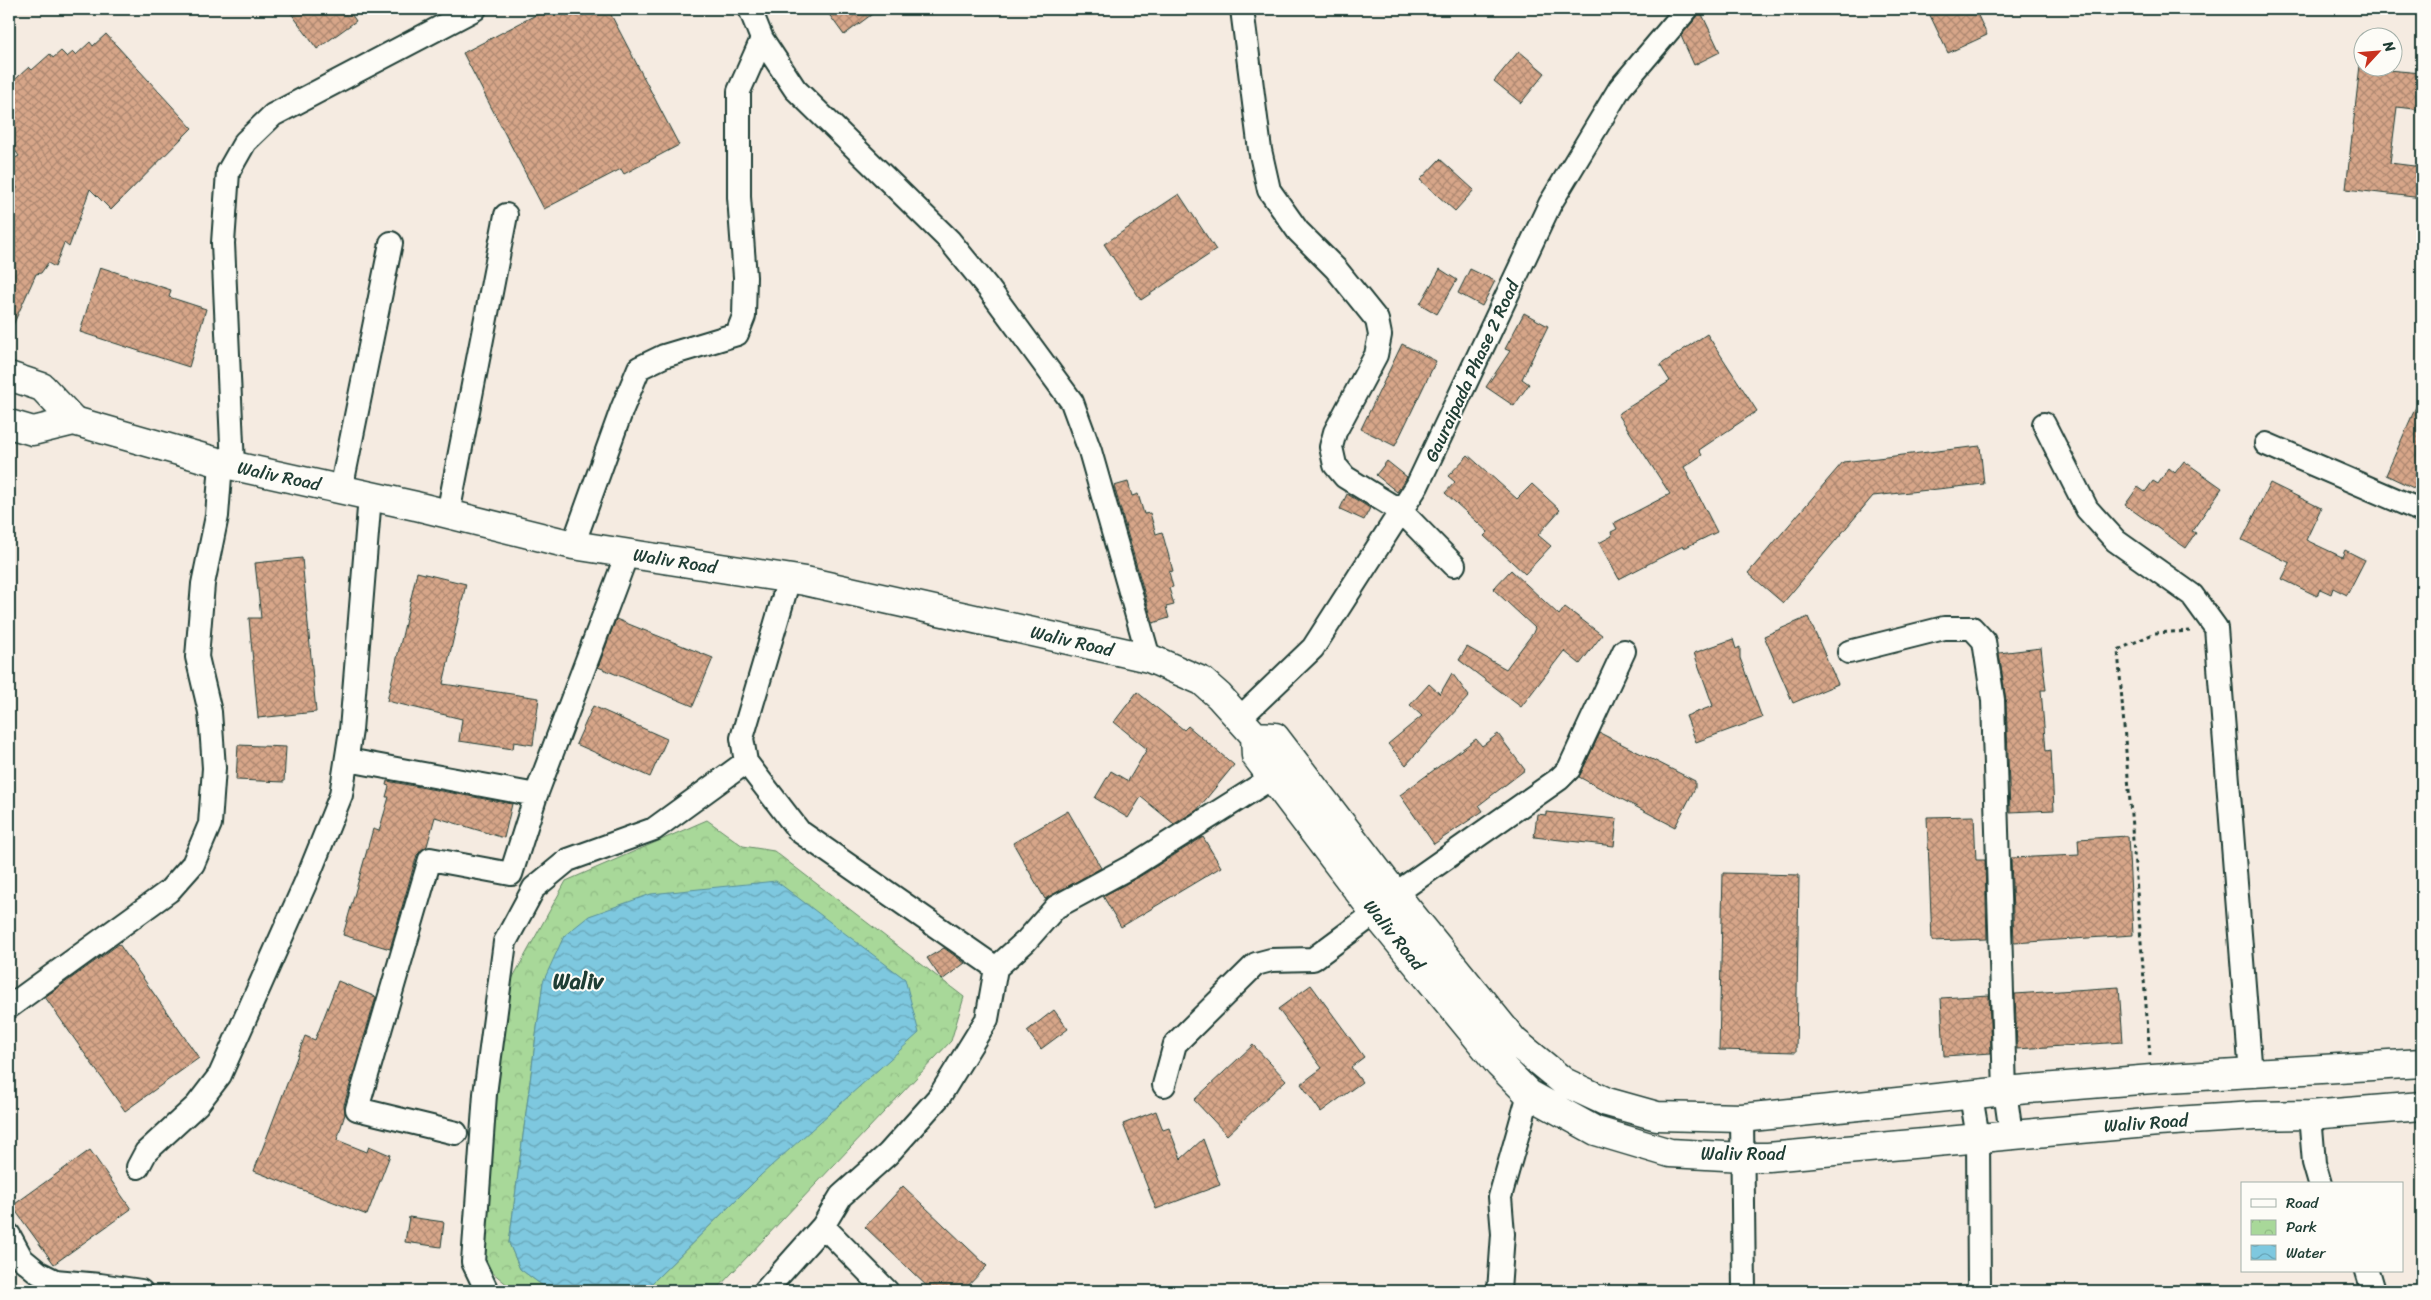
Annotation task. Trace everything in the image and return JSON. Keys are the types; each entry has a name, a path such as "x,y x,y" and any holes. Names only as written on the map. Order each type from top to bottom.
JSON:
{"main road":[{"path":"9,376 42,387 74,421"},
{"name":"Waliv Road","path":"9,424 33,431 74,421 227,465 448,514 573,545 790,579 1148,658 1202,681 1219,696 1247,728 1256,756 1375,913 1499,1064 1529,1094 1596,1131 1670,1153 1743,1157 2245,1116 2310,1115 2422,1106"},
{"name":"Waliv Road","path":"1247,728 1275,738 1296,762 1395,894 1514,1042 1564,1082 1607,1102 1657,1116 1742,1118 1971,1096 2005,1091 2152,1079 2251,1075 2422,1063"}],"street":[{"path":"9,1007 170,891 193,864 210,824 214,768 210,712 197,657 203,584 227,465 223,243 228,172 245,142 273,115 475,9"},
{"path":"750,9 762,39 795,89 949,240 989,289 1072,402 1090,452 1148,658"},
{"path":"1242,9 1260,150 1270,190 1298,231 1336,270 1378,320 1380,335 1376,354 1335,432 1331,447 1335,465 1345,476 1402,512 1454,564"},
{"name":"Gauraipada Phase 2 Road","path":"1247,728 1313,648 1418,486 1550,204 1620,88 1687,9"},
{"path":"573,545 622,409 640,368 664,356 737,334 744,316 745,277 737,146 739,91 762,39"},
{"path":"448,514 506,215"},
{"path":"342,490 391,243"},
{"path":"2044,424 2087,509 2116,540 2192,595 2216,628 2251,1075"},
{"path":"2266,444 2422,511"},
{"path":"138,1167 146,1152 197,1105 220,1076 305,884 341,795 348,760 370,496"},
{"path":"456,1133 357,1109 430,859 511,874 536,795 627,554"},
{"path":"790,579 742,738 746,762 799,831 996,968"},
{"path":"1849,652 1944,628 1972,628 1984,641 1993,700 2005,1091 2011,1134"},
{"path":"1164,1085 1175,1044 1256,964 1271,960 1313,959 1375,913 1395,894 1560,779 1569,769 1624,651"},
{"path":"348,760 536,795"},
{"path":"487,1291 473,1262 485,1094 505,942 534,888 568,860 654,829 746,762"},
{"path":"765,1291 823,1226 841,1196 888,1154 939,1098 987,1019 996,968 1026,941 1056,907 1132,866 1296,762"},
{"path":"1499,1291 1503,1234 1501,1192 1529,1094"},
{"path":"1971,1096 1978,1137 1979,1291"},
{"path":"2310,1115 2314,1164 2319,1182"},
{"path":"1742,1118 1744,1291"},
{"path":"823,1226 887,1291"},
{"path":"9,1235 22,1259 39,1273 55,1282 100,1284 141,1291"},
{"path":"2367,1272 2373,1291"}],"path":[{"path":"2152,1079 2118,650 2154,633 2216,628"}],"green space":[{"path":"707,820 743,846 774,851 964,997 951,1041 715,1291 641,1291 648,1287 761,1175 543,982 509,1243 520,1269 550,1291 515,1291 481,1263 485,1152 506,990 566,881"}],"water":[{"path":"776,881 905,979 919,1033 761,1175 648,1287 641,1291 550,1291 520,1269 509,1243 543,982 564,936 589,916 651,894"}],"building":[{"path":"288,9 348,9 356,21 317,49"},
{"path":"547,9 608,9 679,145 624,174 621,169 544,209 463,53"},
{"path":"825,9 879,9 844,35"},
{"path":"1927,9 1975,9 1987,35 1948,53"},
{"path":"1700,10 1720,52 1694,65 1681,36 1697,17"},
{"path":"106,34 192,128 111,210 90,189 69,247 64,243 55,267 48,263 41,273 36,274 9,334 9,206 17,188 9,169 9,161 19,156 9,142 9,85 29,67 32,70 50,54 53,58 61,51 67,57 73,52 76,55 90,42 93,46"},
{"path":"1519,51 1545,73 1521,103 1494,81"},
{"path":"2404,71 2422,73 2422,110 2397,107 2390,163 2422,167 2422,198 2346,189 2359,78 2404,78"},
{"path":"1440,159 1474,190 1455,211 1420,180"},
{"path":"1179,194 1216,250 1141,300 1104,244"},
{"path":"100,267 171,290 169,297 206,309 189,367 80,332"},
{"path":"1440,269 1457,280 1437,314 1420,304"},
{"path":"1470,269 1495,281 1482,306 1458,293"},
{"path":"1524,313 1548,326 1522,379 1529,384 1514,406 1486,387 1510,351 1505,349"},
{"path":"1707,334 1757,411 1699,450 1702,455 1684,467 1717,532 1684,548 1683,546 1619,579 1599,543 1612,536 1611,532 1617,529 1614,523 1670,494 1618,414 1670,381 1660,365"},
{"path":"1402,344 1436,361 1395,446 1361,429"},
{"path":"2422,393 2422,492 2386,475"},
{"path":"1980,446 1984,484 1873,496 1783,603 1748,573 1843,462"},
{"path":"1468,455 1517,499 1532,484 1560,510 1538,535 1551,546 1525,574 1484,536 1488,532 1445,493 1455,482 1448,476"},
{"path":"1387,461 1407,477 1397,492 1376,475"},
{"path":"2184,461 2222,488 2192,531 2196,533 2186,548 2125,505 2138,487 2145,492 2153,481 2158,484 2169,468 2175,473"},
{"path":"1128,482 1132,496 1138,494 1144,514 1150,513 1156,534 1162,532 1173,571 1169,572 1173,587 1169,588 1174,605 1166,607 1169,618 1153,623 1114,486"},
{"path":"2270,483 2321,508 2306,540 2342,557 2345,550 2365,560 2347,595 2333,588 2331,594 2320,589 2317,596 2282,579 2290,563 2242,540"},
{"path":"1347,494 1370,508 1364,520 1340,509"},
{"path":"302,558 316,712 258,718 249,618 261,618 255,563"},
{"path":"1511,570 1559,615 1565,607 1602,635 1580,664 1564,651 1521,707 1459,660 1467,647 1506,669 1533,633 1535,628 1493,589"},
{"path":"417,572 466,584 443,684 539,698 533,745 514,742 513,749 459,741 462,719 387,701"},
{"path":"1808,617 1838,684 1793,703 1764,636"},
{"path":"616,619 713,658 693,706 598,667"},
{"path":"1733,639 1736,649 1740,647 1740,658 1762,718 1696,742 1686,716 1713,706 1694,653"},
{"path":"2041,648 2046,690 2041,690 2046,751 2051,750 2054,810 2010,812 2006,700 1999,653"},
{"path":"1452,673 1469,696 1406,765 1388,744 1422,716 1410,705 1429,684 1440,694"},
{"path":"1137,692 1184,730 1188,726 1234,765 1197,810 1174,824 1141,797 1128,818 1095,798 1111,771 1128,781 1147,749 1114,722"},
{"path":"593,706 667,739 650,777 576,744"},
{"path":"1600,733 1695,781 1695,788 1675,827 1579,777"},
{"path":"1498,734 1525,770 1479,805 1483,811 1434,844 1400,795 1476,739 1482,746"},
{"path":"238,745 286,747 284,782 236,780"},
{"path":"387,781 512,804 504,838 435,817 427,846 417,855 390,949 343,935 373,829 379,831 389,797 386,797 389,786 386,785"},
{"path":"1068,811 1101,868 1045,899 1013,843"},
{"path":"1546,812 1617,819 1614,846 1534,837 1537,814 1546,815"},
{"path":"1974,816 1976,860 1985,860 1987,939 1932,941 1927,817"},
{"path":"2128,836 2133,935 2014,943 2011,858 2079,855 2078,839"},
{"path":"1203,837 1221,867 1121,927 1103,896 1139,877"},
{"path":"1723,873 1799,875 1796,1052 1719,1050"},
{"path":"119,944 199,1058 125,1111 45,997"},
{"path":"944,948 965,963 942,980 927,958"},
{"path":"338,981 376,997 344,1105 345,1114 337,1140 367,1152 369,1146 390,1155 367,1215 254,1171 305,1036 315,1040"},
{"path":"1311,985 1364,1057 1351,1067 1362,1082 1321,1112 1301,1084 1322,1068 1278,1009"},
{"path":"2119,987 2123,1042 2017,1049 2015,994"},
{"path":"1989,995 1991,1053 1944,1056 1941,998"},
{"path":"1054,1010 1068,1029 1041,1049 1027,1031"},
{"path":"1253,1045 1286,1080 1227,1135 1194,1100"},
{"path":"1156,1111 1163,1130 1169,1128 1181,1159 1203,1139 1220,1185 1156,1209 1123,1124"},
{"path":"90,1150 131,1209 54,1264 12,1206"},
{"path":"903,1186 987,1266 963,1291 932,1291 865,1227"},
{"path":"409,1217 444,1222 441,1247 405,1242"}],"district":[{"name":"Waliv","path":"578,981"}]}
